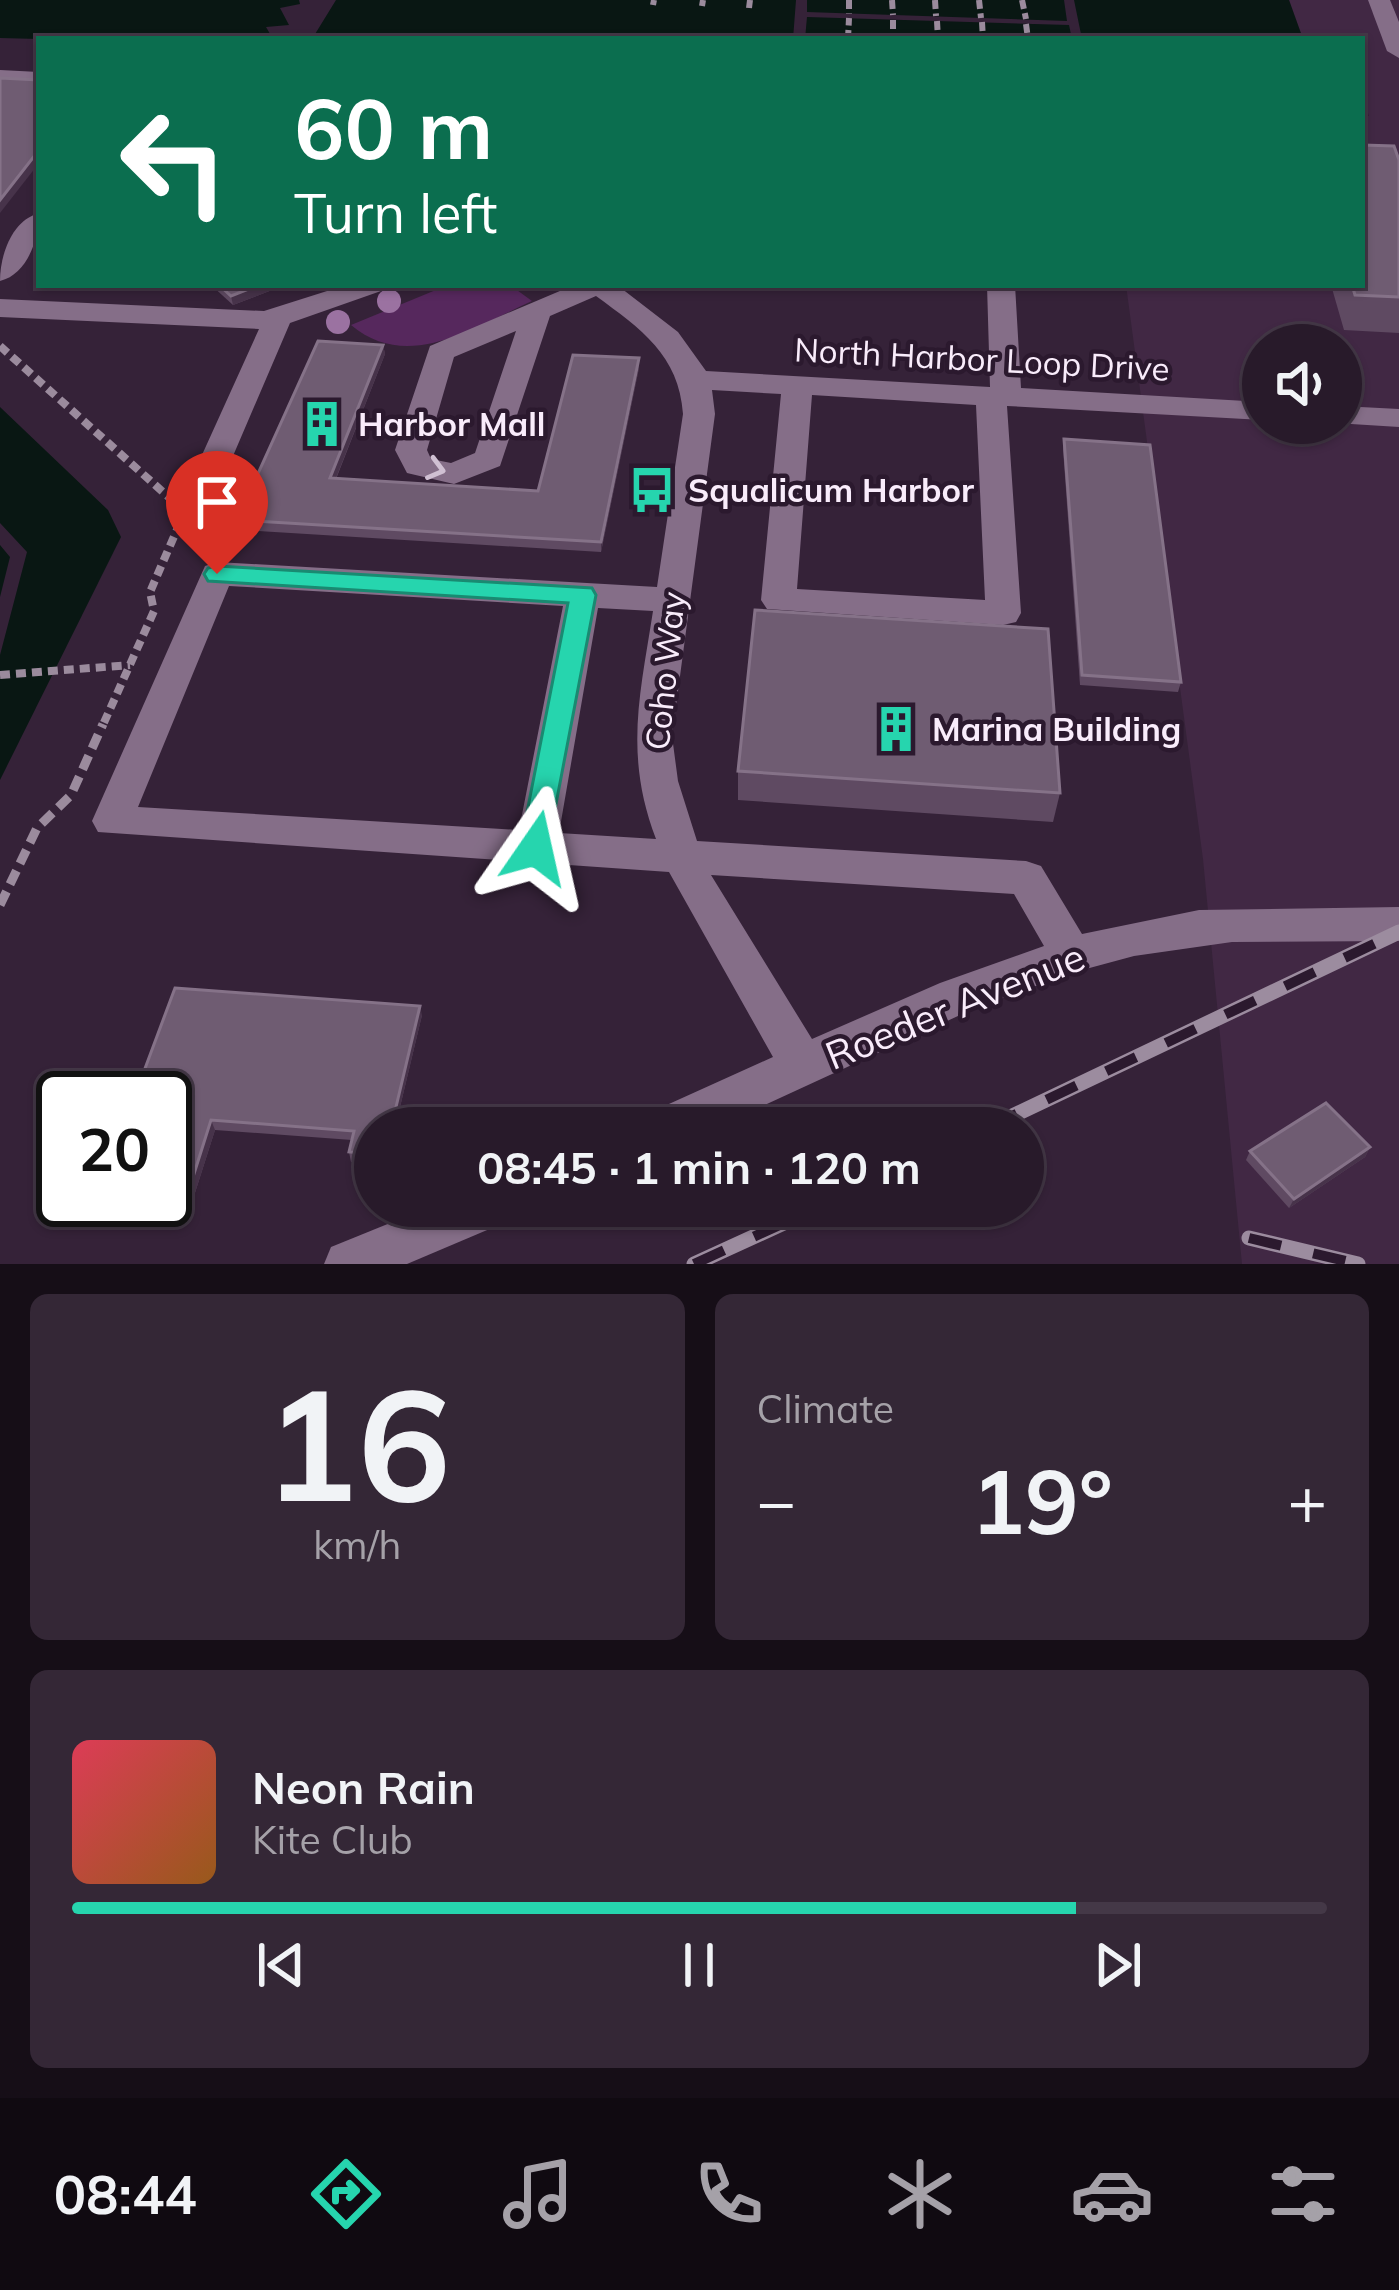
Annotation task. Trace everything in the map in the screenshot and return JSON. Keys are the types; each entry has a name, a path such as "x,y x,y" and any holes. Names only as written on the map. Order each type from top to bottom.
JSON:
{"street":[{"path":"1379,0 1399,51"},
{"path":"0,77 36,79"},
{"path":"0,273 36,225"},
{"path":"43,311 104,288"},
{"path":"0,308 222,321 278,319 363,288"},
{"path":"537,310 489,459 454,475 418,466 411,450 441,352 537,310 591,288"},
{"path":"602,288 668,335 698,380"},
{"path":"797,386 779,599 1003,613 1001,288"},
{"path":"208,477 278,319"},
{"name":"North Harbor Loop Drive","path":"698,380 1242,410"},
{"name":"Coho Way","path":"698,380 699,414 653,736 655,764 684,856 804,1067"},
{"path":"1362,416 1399,418"},
{"path":"673,600 217,574 112,821 1026,878 1072,955"},
{"path":"536,848 583,595"},
{"name":"Roeder Avenue","path":"714,1107 948,1002 1072,955 1176,930 1399,924"},
{"path":"350,1264 439,1227"}],"path":[{"path":"848,36 849,0"},
{"path":"892,0 893,36"},
{"path":"935,0 938,36"},
{"path":"979,0 983,36"},
{"path":"1022,0 1028,36"},
{"path":"0,346 179,509 178,532 150,592 154,611 71,796 37,828 0,905"},
{"path":"0,675 130,665"}],"shaded area":[{"path":"0,0 1289,0 1302,36 36,36 0,38"},
{"path":"1289,0 1399,0 1399,1264 1242,1264 1203,859 1126,288 1365,288 1365,116 1369,116 1365,36 1302,36"},
{"path":"441,288 514,288 532,301 464,333 418,345 373,339 351,325"},
{"path":"0,407 108,510 121,537 0,780"}],"pier":[{"path":"299,0 336,0 314,36 271,36 266,27 289,25 280,8 300,4"},
{"path":"796,0 807,0 807,12 1067,21 1064,0 1074,0 1081,36 1071,36 1069,25 807,17 805,36 793,36"},
{"path":"0,523 27,552 0,655 0,597 10,557 0,545"}],"building":[{"path":"0,78 36,80 36,154 0,200"},
{"path":"1365,145 1394,146 1399,160 1399,297 1355,295 1353,288 1365,288"},
{"path":"222,288 251,288 231,296"},
{"name":"Harbor Mall","path":"318,341 383,345 330,478 538,491 573,355 639,358 601,542 237,520"},
{"path":"1064,439 1150,445 1181,682 1082,675"},
{"name":"Marina Building","path":"755,610 1048,629 1060,793 738,771"},
{"path":"175,988 420,1006 396,1107 354,1107 354,1131 211,1120 192,1180 192,1071 144,1071"},
{"path":"1326,1103 1370,1147 1294,1199 1250,1151"}],"railway":[{"path":"1031,1107 1399,932"},
{"path":"694,1264 775,1227"},
{"path":"1249,1238 1358,1264"}],"place":[{"name":"Harbor Mall","path":"322,424"},
{"name":"Squalicum Harbor","path":"652,490"},
{"name":"Marina Building","path":"896,729"}],"route":[{"path":"217,574 583,595 536,848"}]}
